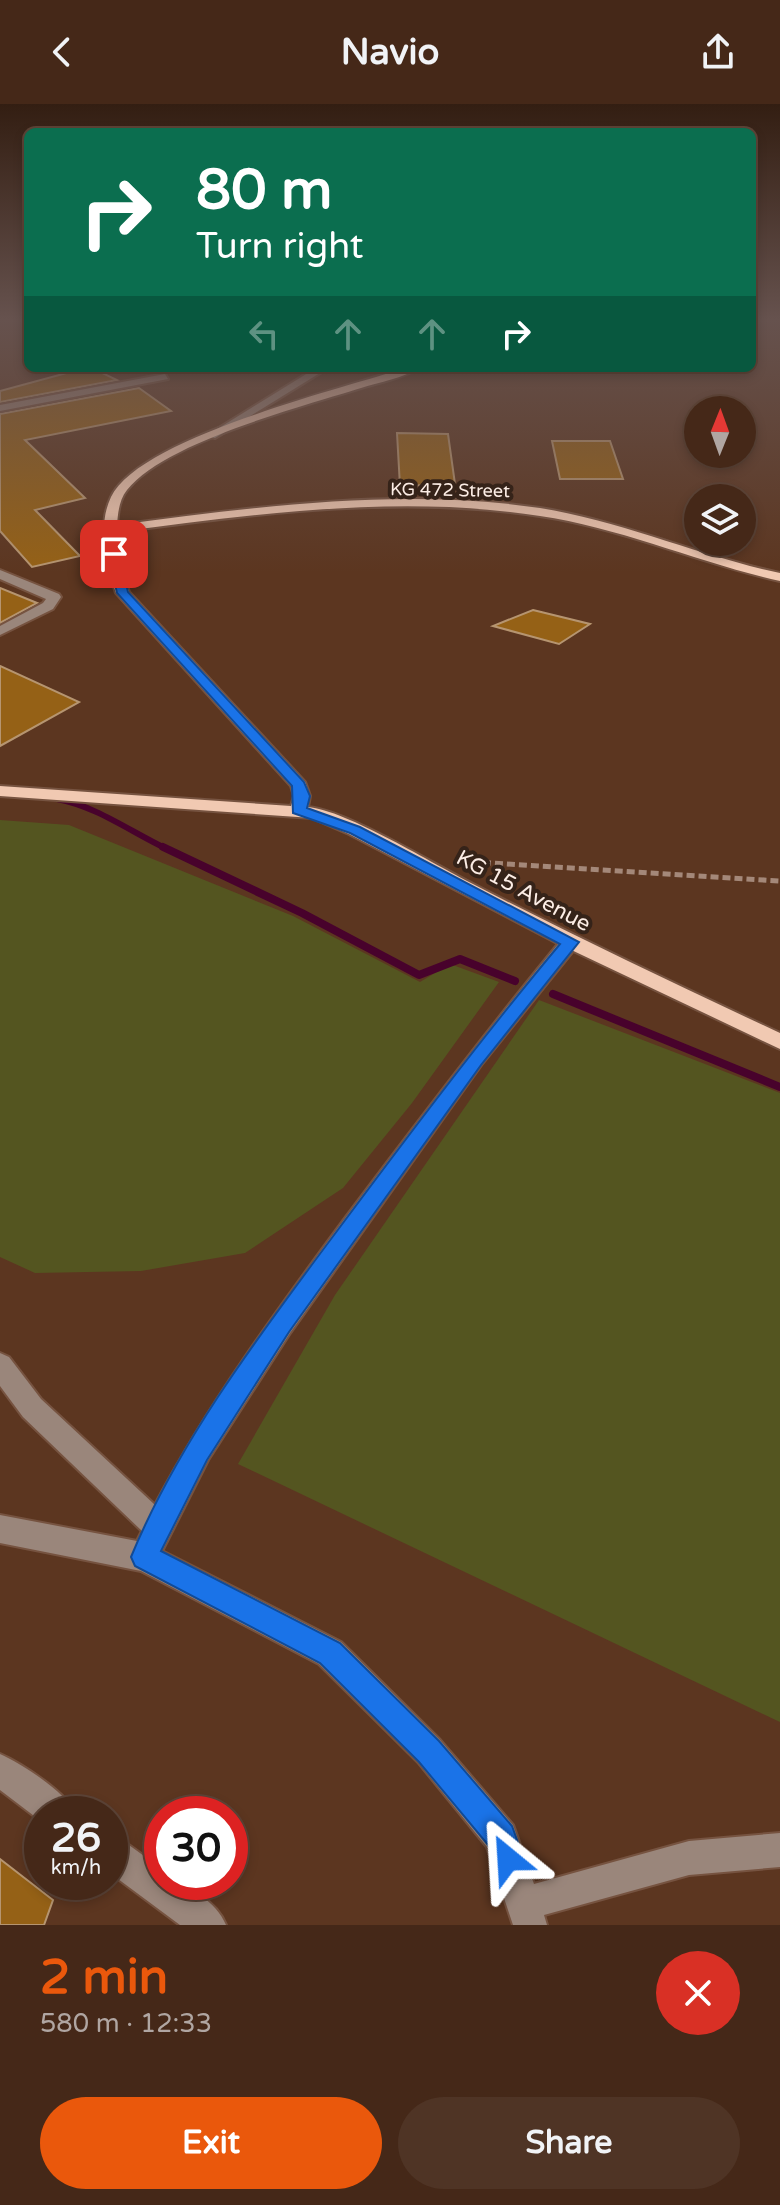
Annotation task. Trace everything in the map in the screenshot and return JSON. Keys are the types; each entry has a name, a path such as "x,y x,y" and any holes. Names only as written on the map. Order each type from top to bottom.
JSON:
{"main road":[{"path":"299,810 302,796 299,785 123,593 117,580 111,529 114,506 124,485 167,457 211,436 313,402"},
{"name":"KG 472 Street","path":"111,529 341,508 488,506 577,520 712,561 780,577"},
{"name":"KG 15 Avenue","path":"0,791 299,810 355,830 570,942 780,1042"}],"street":[{"path":"0,408 32,402"},
{"path":"211,436 267,402"},
{"path":"0,574 54,597 48,606 0,631"},
{"path":"144,1557 198,1451 281,1325 474,1060 570,942"},
{"path":"0,1365 32,1408 159,1528"},
{"path":"0,1529 144,1557 330,1653 429,1751 501,1837 526,1914 689,1858 780,1850"},
{"path":"0,1770 35,1796"},
{"path":"128,1865 209,1925"}],"path":[{"path":"456,860 780,881"}],"shaded area":[{"path":"0,820 69,825 293,916 420,982 450,964 499,982 412,1103 343,1188 245,1253 141,1271 35,1273 0,1257"},
{"path":"539,1000 780,1093 780,1722 238,1464 335,1295"}],"building":[{"path":"64,402 158,402 171,411 25,440 85,498 35,510 80,556 32,567 0,531 0,414"},
{"path":"397,433 448,434 455,484 400,486"},
{"path":"552,441 610,441 623,479 560,479"},
{"path":"0,588 37,603 0,623"},
{"path":"533,610 590,624 559,644 493,626"},
{"path":"0,666 79,702 0,746"},
{"path":"0,1859 24,1878 24,1900 53,1900 44,1925 0,1925"}],"waterway":[{"path":"57,799 99,813 165,848"},
{"path":"165,848 302,913 419,975 460,959 515,981"},
{"path":"553,994 780,1087"}],"route":[{"path":"114,554 117,580 133,607 299,785 302,796 299,810 315,813 355,830 570,942 474,1060 281,1325 198,1451 144,1557 330,1653 429,1751 501,1837 508,1859"}]}
